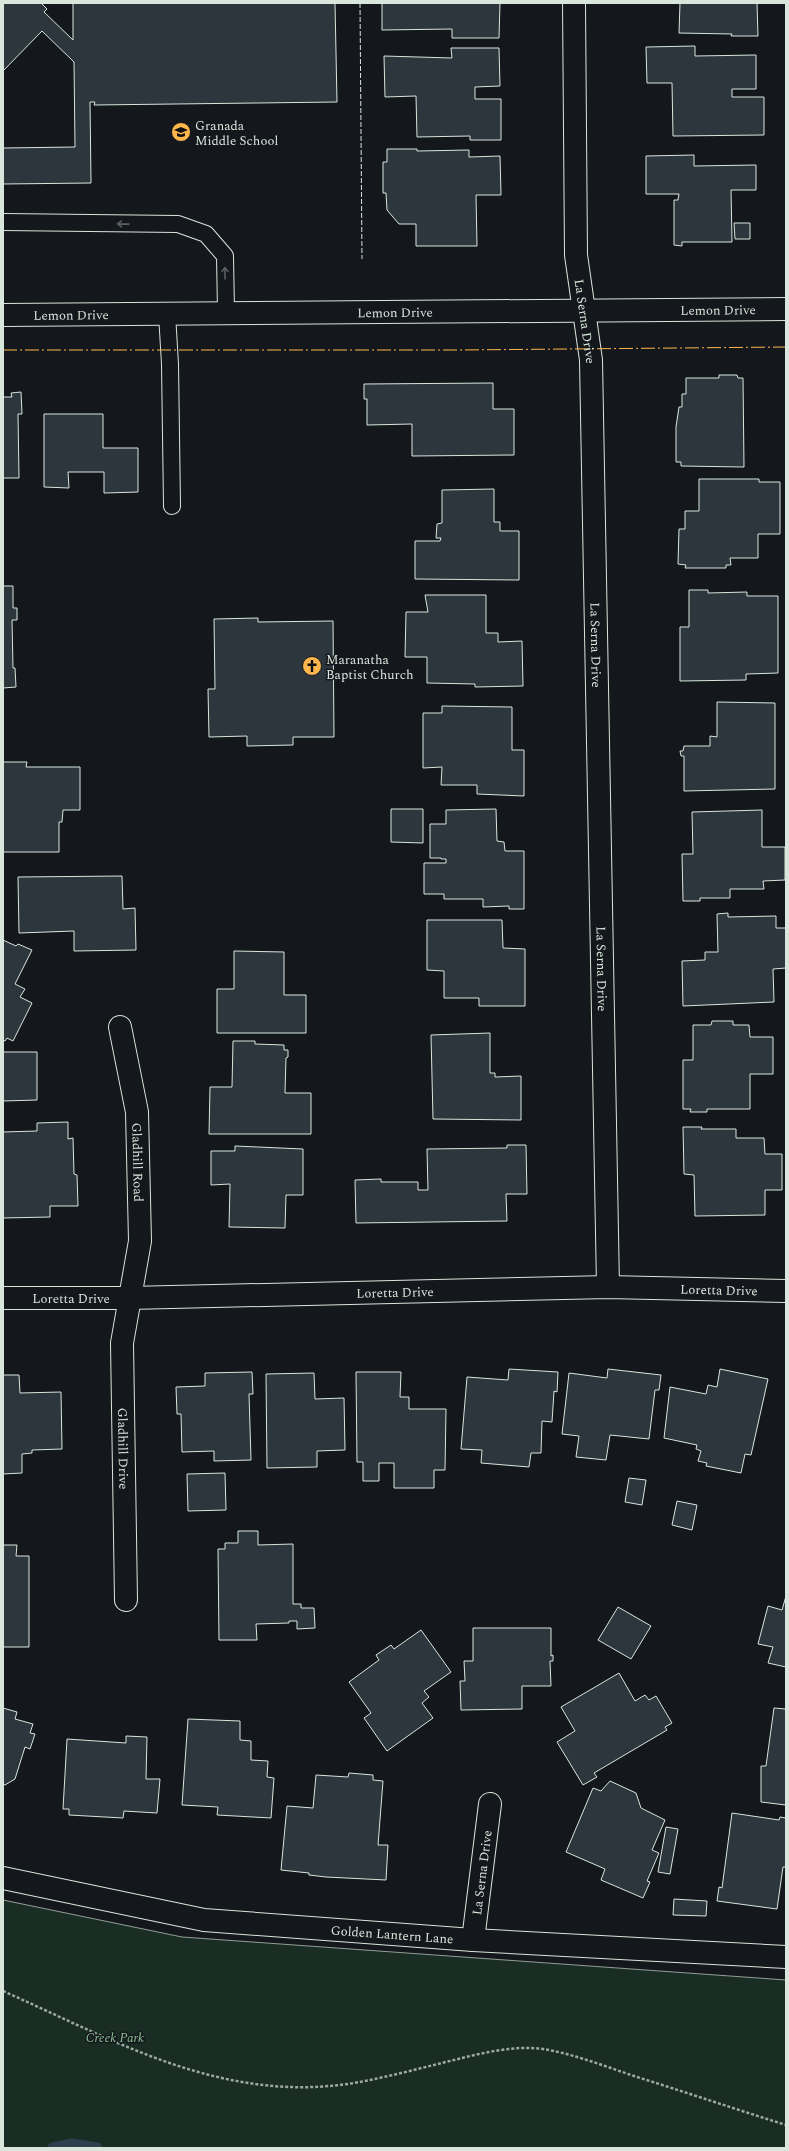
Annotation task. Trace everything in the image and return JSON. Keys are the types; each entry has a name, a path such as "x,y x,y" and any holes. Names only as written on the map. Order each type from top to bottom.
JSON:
{"street":[{"name":"La Serna Drive","path":"574,3 576,255 591,368 608,1287"},
{"name":"Lemon Drive","path":"3,314 786,309"},
{"name":"Gladhill Road","path":"120,1026 138,1112 140,1241 129,1298"},
{"name":"Loretta Drive","path":"3,1298 129,1298 608,1287 786,1291"},
{"name":"Gladhill Drive","path":"126,1600 122,1343 129,1298"},
{"name":"La Serna Drive","path":"473,1940 490,1804"},
{"name":"Golden Lantern Lane","path":"3,1878 204,1920 473,1940 786,1957"}],"lane":[{"path":"3,222 178,224 206,234 225,256 226,312"},
{"path":"167,314 170,364 172,506"}],"path":[{"path":"3,1991 124,2046 180,2067 236,2082 290,2088 353,2083 480,2054 511,2049 542,2049 603,2066 786,2125"}],"green space":[{"name":"Creek Park","path":"3,1900 182,1937 786,1980 786,2148 3,2148"}],"building":[{"path":"3,3 41,3 47,9 44,12 73,40 73,3 335,3 337,102 94,105 95,102 90,102 91,183 3,184 3,148 75,147 74,62 42,31 3,71"},
{"path":"382,3 500,3 499,38 452,38 452,29 382,30"},
{"path":"680,3 757,3 758,36 679,33"},
{"path":"695,46 695,56 756,55 756,89 732,89 732,97 764,97 764,135 673,136 672,83 647,83 646,47"},
{"path":"451,48 499,48 500,86 475,87 475,99 501,99 501,140 470,140 470,136 417,137 416,96 385,97 384,56 452,58"},
{"path":"387,149 417,149 417,151 469,150 469,157 500,156 501,195 476,195 477,246 416,246 416,224 399,224 387,210 386,193 383,193 383,162 387,162"},
{"path":"694,155 694,166 756,165 756,190 731,190 732,242 682,242 682,246 674,245 674,200 678,200 679,194 646,194 646,156"},
{"path":"734,223 750,223 750,239 735,239"},
{"path":"719,375 737,375 738,378 743,378 744,467 681,466 681,462 676,462 676,427 679,407 682,407 682,394 686,394 686,378 719,378"},
{"path":"493,383 493,409 514,409 514,455 412,456 412,424 367,425 367,399 364,399 364,384"},
{"path":"21,392 22,414 18,414 19,478 3,478 3,397 12,397 11,393"},
{"path":"44,414 103,414 103,448 138,448 138,492 104,493 104,472 68,472 69,488 44,487"},
{"path":"699,479 759,479 759,482 780,482 780,534 758,534 758,558 730,558 731,565 726,565 726,568 685,568 686,565 678,564 679,529 685,529 685,511 699,511"},
{"path":"494,489 494,522 500,522 500,531 519,531 519,580 415,579 415,541 440,541 441,538 436,538 437,524 442,523 442,490"},
{"path":"3,586 13,586 13,608 17,608 17,620 12,620 13,668 15,668 16,687 3,688"},
{"path":"689,590 708,590 708,593 747,592 747,596 778,596 778,673 746,674 746,680 680,681 680,627 689,627"},
{"path":"425,595 486,595 486,633 498,633 498,642 522,641 523,686 475,687 475,684 427,683 427,657 405,657 406,612 428,612"},
{"path":"258,618 258,622 333,621 334,737 293,737 293,745 247,746 247,736 209,737 208,689 215,689 214,619"},
{"path":"717,702 775,703 775,789 684,791 684,756 681,756 680,751 683,751 684,746 710,746 710,736 717,737"},
{"path":"442,706 512,707 512,750 524,750 524,796 477,794 477,785 441,785 442,767 423,768 423,713 442,713"},
{"path":"3,762 27,762 26,767 80,767 80,810 63,810 62,822 59,822 59,852 3,852"},
{"path":"391,809 423,809 423,843 391,842"},
{"path":"496,809 497,841 504,842 505,851 524,851 524,909 509,909 509,906 483,907 483,899 444,899 444,894 424,894 424,863 446,863 446,859 430,858 430,824 446,824 446,810"},
{"path":"762,810 762,847 785,847 785,880 763,881 764,889 730,889 730,898 700,898 700,901 683,901 682,854 693,854 692,812"},
{"path":"122,876 123,909 135,908 136,950 74,951 74,931 19,933 18,877"},
{"path":"728,913 728,917 776,916 776,928 786,928 786,968 773,969 774,1002 683,1006 682,961 705,960 705,952 718,952 717,914"},
{"path":"427,920 502,920 503,948 525,949 525,1006 479,1006 479,998 444,998 444,971 427,970"},
{"path":"3,940 16,946 18,944 32,950 15,984 25,989 20,997 32,1003 13,1041 7,1038 5,1041 3,1040"},
{"path":"234,951 284,952 284,995 306,995 306,1033 217,1033 217,989 234,989"},
{"path":"712,1021 733,1021 733,1025 749,1025 750,1037 773,1037 773,1074 750,1074 750,1109 707,1109 707,1112 690,1112 691,1109 683,1109 683,1060 693,1060 693,1025 711,1025"},
{"path":"490,1033 490,1073 495,1073 495,1077 521,1076 521,1120 433,1119 431,1035"},
{"path":"233,1041 255,1041 255,1044 284,1045 284,1050 288,1050 288,1057 286,1058 285,1093 311,1093 311,1134 209,1134 210,1087 232,1087"},
{"path":"3,1052 37,1052 37,1100 3,1101"},
{"path":"68,1122 68,1139 73,1138 74,1174 77,1175 78,1206 50,1206 50,1217 3,1218 3,1132 37,1131 37,1123"},
{"path":"683,1127 702,1127 701,1129 736,1129 736,1138 764,1138 765,1154 782,1154 782,1190 765,1190 765,1215 695,1216 694,1175 684,1174"},
{"path":"507,1145 526,1145 527,1194 506,1194 507,1221 356,1223 355,1180 381,1179 381,1182 418,1182 418,1190 428,1190 427,1149 507,1148"},
{"path":"235,1146 303,1149 303,1195 286,1195 285,1228 229,1227 230,1184 211,1185 211,1151 235,1151"},
{"path":"509,1369 558,1372 557,1392 554,1391 552,1422 542,1421 541,1453 531,1453 529,1467 481,1463 482,1450 461,1449 467,1377 508,1380"},
{"path":"608,1369 661,1375 659,1390 655,1390 649,1439 610,1435 606,1460 576,1457 579,1436 562,1434 569,1373 607,1378"},
{"path":"720,1369 768,1379 751,1455 745,1454 741,1473 706,1466 707,1463 698,1461 701,1451 696,1449 697,1445 664,1438 670,1387 706,1394 708,1385 717,1387"},
{"path":"252,1372 253,1394 249,1394 251,1460 214,1461 214,1451 182,1452 181,1414 177,1414 176,1387 205,1386 205,1373"},
{"path":"356,1372 401,1372 400,1397 409,1397 409,1409 446,1409 445,1470 434,1470 434,1488 394,1488 394,1463 379,1463 379,1481 363,1481 363,1462 357,1462"},
{"path":"314,1373 315,1399 344,1398 345,1450 317,1451 317,1467 267,1468 266,1374"},
{"path":"3,1375 19,1375 20,1393 61,1392 62,1449 32,1450 32,1453 22,1454 22,1473 3,1474"},
{"path":"225,1473 226,1510 188,1511 187,1474"},
{"path":"629,1478 646,1480 642,1505 625,1502"},
{"path":"677,1501 697,1505 692,1530 672,1525"},
{"path":"238,1531 258,1531 258,1545 293,1544 293,1604 301,1604 301,1608 314,1608 315,1628 297,1629 297,1621 289,1621 289,1623 256,1624 257,1640 219,1640 218,1549 225,1549 225,1543 238,1543"},
{"path":"3,1545 17,1545 16,1556 29,1556 29,1647 3,1647"},
{"path":"786,1596 786,1667 768,1663 773,1647 758,1644 768,1606 782,1610"},
{"path":"618,1607 651,1626 631,1659 598,1640"},
{"path":"473,1628 551,1628 551,1656 553,1655 553,1661 550,1661 551,1686 522,1686 522,1709 461,1710 460,1681 465,1681 464,1661 473,1661"},
{"path":"421,1630 451,1672 424,1691 429,1697 422,1703 433,1718 387,1751 364,1718 371,1713 349,1682 379,1660 376,1655 391,1645 394,1649"},
{"path":"619,1673 635,1701 645,1695 649,1700 656,1696 672,1723 665,1727 667,1730 594,1773 597,1777 583,1785 557,1742 575,1731 561,1707"},
{"path":"3,1708 17,1712 15,1719 33,1724 30,1733 35,1734 30,1749 25,1747 15,1779 5,1785 3,1784"},
{"path":"774,1708 786,1709 786,1805 761,1802 761,1766 766,1766"},
{"path":"188,1719 240,1721 240,1740 251,1741 251,1760 268,1761 267,1777 274,1778 271,1818 217,1815 218,1807 182,1805"},
{"path":"126,1736 147,1737 146,1779 160,1779 157,1813 124,1811 123,1818 69,1815 69,1809 63,1809 67,1739 126,1743"},
{"path":"349,1773 373,1775 373,1780 383,1781 378,1845 388,1845 386,1880 326,1877 309,1875 309,1873 281,1870 287,1806 313,1808 316,1775 348,1777"},
{"path":"610,1781 636,1793 641,1808 665,1820 652,1850 659,1853 647,1881 650,1882 643,1898 601,1880 605,1869 566,1852 593,1788 601,1791"},
{"path":"732,1813 779,1820 780,1817 786,1818 786,1867 783,1867 777,1909 717,1901 719,1887 722,1888"},
{"path":"666,1827 678,1829 670,1874 658,1872"},
{"path":"674,1899 707,1901 706,1916 673,1915"}],"waterway":[{"path":"53,2148 72,2144 97,2148"}],"fence":[{"path":"360,3 362,259"}],"power":[{"path":"3,350 459,350 786,347"}],"place":[{"name":"Granada Middle School","path":"181,132"},
{"name":"Maranatha Baptist Church","path":"312,666"}]}
